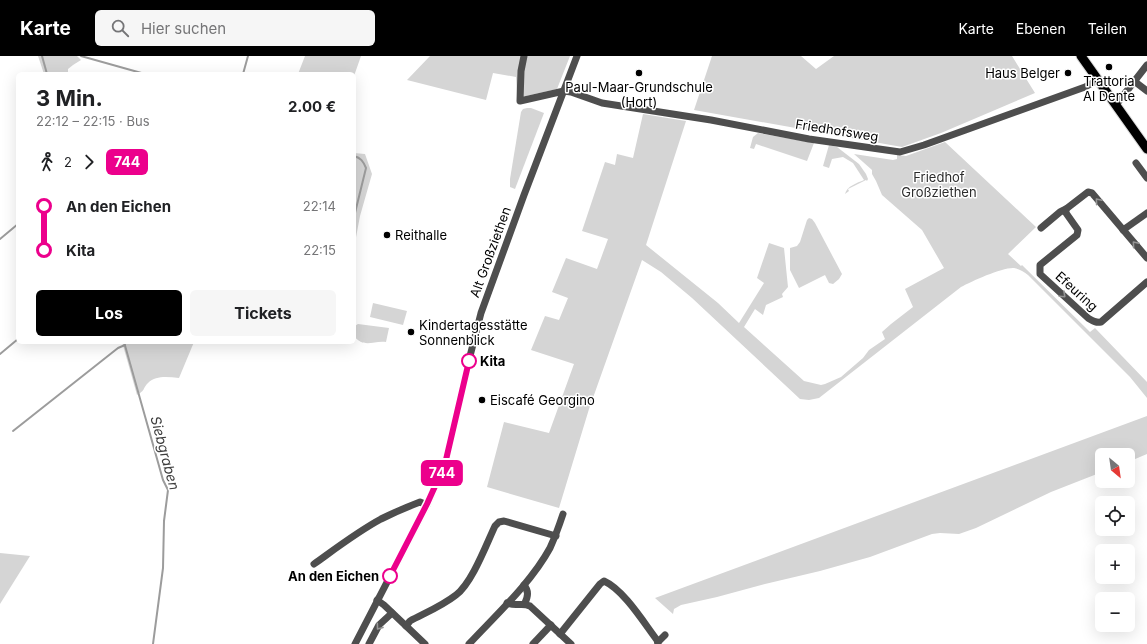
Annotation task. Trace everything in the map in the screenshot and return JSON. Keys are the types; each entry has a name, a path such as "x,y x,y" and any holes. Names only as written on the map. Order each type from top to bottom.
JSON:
{"main road":[{"path":"1081,56 1147,149"}],"street":[{"path":"524,56 521,71 520,101 564,91"},
{"name":"Alt Großziethen","path":"355,644 442,473 448,454 481,313 577,56"},
{"path":"1115,104 1147,65"},
{"name":"Friedhofsweg","path":"564,91 602,103 711,120 809,139 900,152 1085,87 1098,80"},
{"path":"1134,81 1147,91"},
{"path":"1136,163 1147,178"},
{"path":"1041,228 1088,192 1092,193 1147,258"},
{"name":"Efeuring","path":"1066,209 1066,213 1078,230 1076,235 1040,265 1040,274 1088,318 1097,323 1101,322 1147,282"},
{"path":"1124,230 1147,213"},
{"path":"314,564 380,520 420,502 427,504"},
{"path":"469,644 524,585 542,562 556,536 562,514"},
{"path":"406,626 410,621 456,595 465,586 495,526 499,522 504,521 556,536"},
{"path":"560,634 604,581 630,603 658,643 665,635"},
{"path":"524,585 528,593 525,603"},
{"path":"377,600 426,644"},
{"path":"507,603 513,605 525,603 530,606 571,644"},
{"path":"369,644 379,625 392,613"},
{"path":"533,644 551,625"}],"green space":[{"path":"38,56 77,56 81,60 68,69 68,72 43,72"},
{"path":"305,56 361,56 355,72 299,72"},
{"path":"430,56 570,56 557,89 517,98 516,77 493,73 486,100 407,80"},
{"path":"712,56 801,56 816,69 834,56 1012,56 1035,93 941,133 902,147 694,110"},
{"path":"527,108 544,113 515,189 510,187 510,179 521,112 523,109"},
{"name":"Friedhof Großziethen","path":"643,114 686,121 646,245 718,303 739,323 764,283 757,278 769,243 784,248 788,287 782,294 783,297 766,305 763,315 755,309 744,327 804,381 821,385 841,377 863,358 869,350 885,339 882,332 913,307 905,289 944,268 922,230 882,195 872,174 872,170 854,154 893,160 897,159 897,155 906,156 945,142 1036,227 1008,254 1021,266 1022,265 1090,332 1095,328 1147,382 1147,398 1130,377 1028,275 1020,270 1009,268 995,272 961,287 819,398 809,400 800,399 692,298 661,272 642,260 589,409 559,508 487,487 504,422 549,433 574,364 531,350 545,316 559,320 568,298 552,292 566,258 597,269 608,239 582,231 605,162 615,165 617,154 633,158"},
{"path":"758,133 814,143 807,161 756,144 754,149 750,148 753,137"},
{"path":"829,145 837,147 859,164 868,179 867,181 866,180 848,189 864,180 853,163 843,157 832,159 829,168 823,166"},
{"path":"356,153 365,154 372,174 360,216 356,237"},
{"path":"809,218 815,223 842,274 833,284 829,283 825,275 799,288 790,270 790,248 797,246 800,242"},
{"path":"373,303 407,311 403,325 370,317"},
{"path":"358,324 389,328 386,342 365,343 358,340 356,338 356,325"},
{"path":"123,344 193,344 179,378 162,377 151,380 143,391 137,395"},
{"path":"1147,416 1147,454 1135,459 1135,448 1095,448 1095,475 1051,492 976,528 959,534 932,534 870,557 820,571 681,605 674,609 673,614 655,598"},
{"path":"0,553 30,556 0,604"}],"waterway":[{"name":"Siebgraben","path":"42,56 46,72"},
{"path":"81,56 138,72"},
{"path":"244,72 248,56"},
{"path":"356,157 362,160 366,168 356,209"},
{"path":"0,239 16,226"},
{"path":"0,354 16,341"},
{"name":"Siebgraben","path":"125,344 163,480 168,490 164,521 163,568 153,644"},
{"path":"13,431 118,348 125,345"}],"bus line":[{"name":"744","path":"390,576 427,504 445,464 469,361"}],"place":[{"name":"Trattoria Al Dente","path":"1109,67"},
{"name":"Paul-Maar-Grundschule (Hort)","path":"639,73"},
{"name":"Haus Belger","path":"1068,73"},
{"name":"Reithalle","path":"387,235"},
{"name":"Kindertagesstätte Sonnenblick","path":"411,332"},
{"name":"Kita","path":"469,361"},
{"name":"Eiscafé Georgino","path":"482,400"},
{"name":"An den Eichen","path":"390,576"}]}
